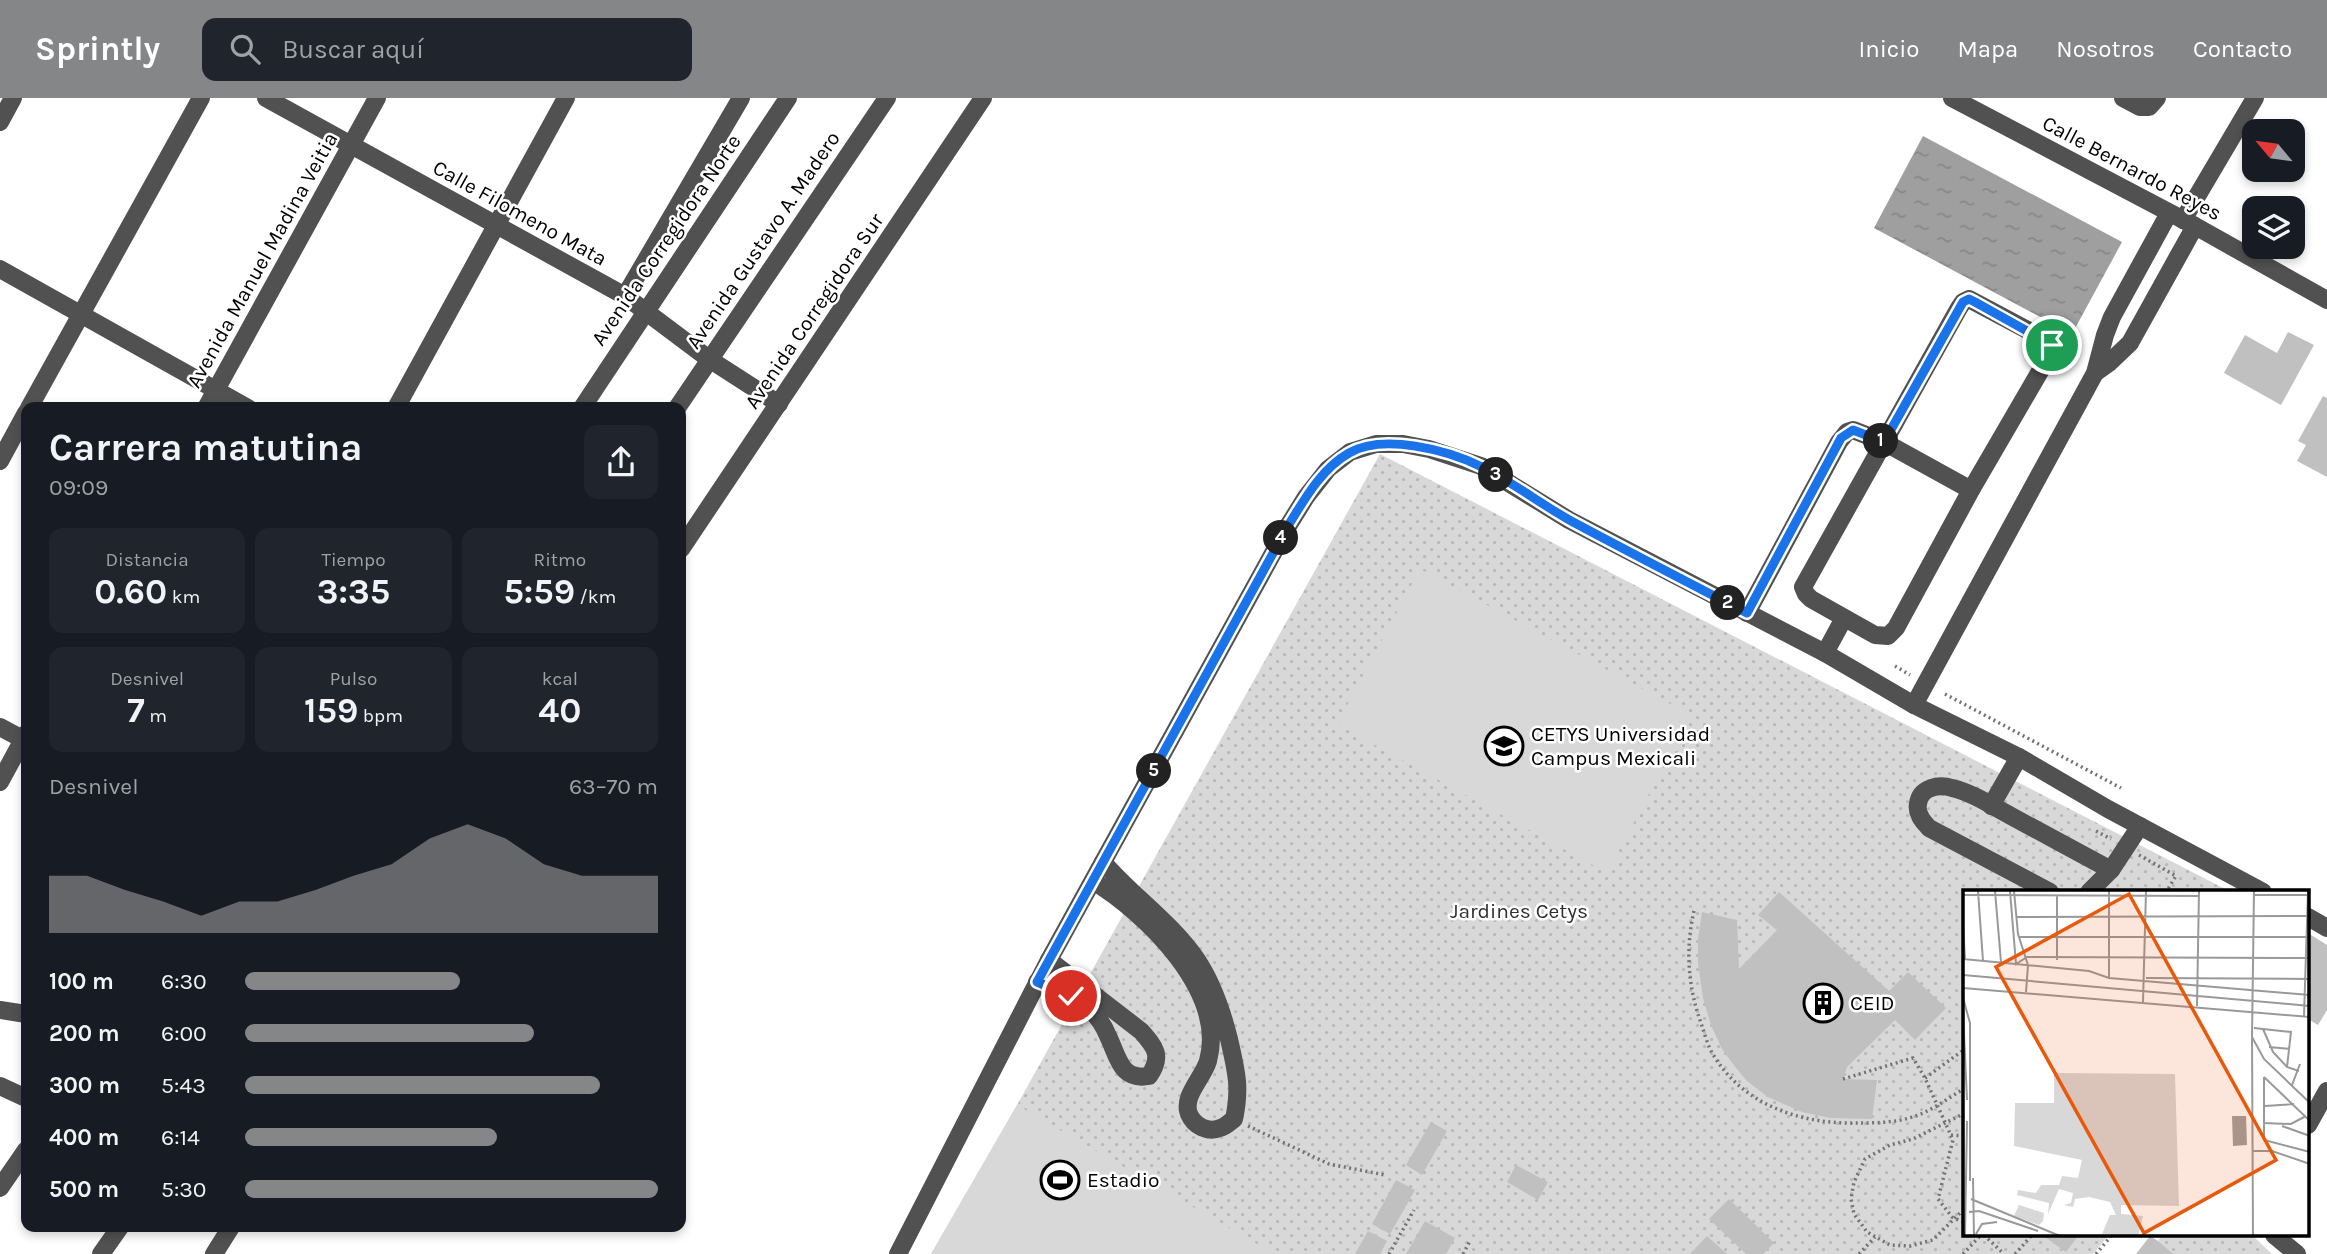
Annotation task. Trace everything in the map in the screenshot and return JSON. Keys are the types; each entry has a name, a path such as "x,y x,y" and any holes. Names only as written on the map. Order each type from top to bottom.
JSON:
{"street":[{"path":"0,122 13,98"},
{"path":"32,402 201,98"},
{"name":"Calle Filomeno Mata","path":"266,98 625,296 709,359 779,404"},
{"name":"Avenida Manuel Madina Veitia","path":"209,402 377,98"},
{"path":"399,402 566,98"},
{"path":"625,296 741,98"},
{"name":"Avenida Corregidora Norte","path":"586,402 788,98"},
{"name":"Avenida Gustavo A. Madero","path":"681,402 887,98"},
{"name":"Avenida Corregidora Sur","path":"686,542 983,98"},
{"name":"Calle Bernardo Reyes","path":"1952,98 2327,300"},
{"path":"2123,98 2140,107 2149,107 2157,98"},
{"path":"1914,705 2095,373 2105,335 2120,303 2182,220 2255,98"},
{"path":"2095,373 2130,343 2144,317 2182,220"},
{"path":"0,269 237,402"},
{"path":"1969,299 1975,302 2048,341 2053,349 1971,490 1896,628 1888,636 1875,635 1811,599 1803,587 1884,442 1963,302 1969,299"},
{"path":"2120,303 2144,317"},
{"path":"0,461 21,422"},
{"path":"1747,613 1841,438 1853,430 1884,442 1971,490"},
{"path":"898,1254 1037,982 1288,526 1328,469 1350,452 1376,444 1403,444 1429,449 1481,466 1569,520 1825,653 1914,705 2019,757 2259,890"},
{"path":"1825,653 1844,618"},
{"path":"0,727 21,736"},
{"path":"0,782 21,745"},
{"path":"1991,806 2019,757"},
{"path":"2046,890 1929,828 1922,821 1917,803 1922,794 1937,786 1951,787 1967,793 2111,870"},
{"path":"2091,890 2111,870 2140,826"},
{"path":"1093,881 1112,893 1150,925 1190,976 1207,1012 1210,1036 1209,1059 1203,1075 1190,1094 1187,1105 1189,1116 1197,1125 1207,1129 1220,1128 1234,1119 1239,1097 1237,1072 1214,990 1196,959 1103,862"},
{"path":"2310,918 2327,928"},
{"path":"1037,982 1071,996 1088,1008 1101,1022 1120,1065 1129,1074 1139,1078 1149,1076 1156,1067 1157,1055 1147,1038 1049,960"},
{"path":"0,1010 21,1013"},
{"path":"0,1086 21,1096"},
{"path":"2310,1121 2327,1091"},
{"path":"0,1188 21,1157"},
{"path":"101,1254 116,1232"},
{"path":"214,1254 228,1232"},
{"path":"2275,1236 2297,1254"}],"path":[{"path":"1895,666 1915,677"},
{"path":"1945,694 2121,788"},
{"path":"2167,890 2176,876"},
{"path":"1694,911 1688,962 1695,1006 1712,1054 1728,1076 1748,1094 1767,1105 1801,1118 1832,1124 1880,1123 1910,1118 1938,1106 1963,1089"},
{"path":"1925,1078 1963,1050"},
{"path":"1843,1079 1913,1058 1953,1140 1938,1199 1956,1219 1963,1222"},
{"path":"1963,1114 1913,1139 1890,1145 1865,1159 1854,1182 1851,1199 1854,1214 1867,1232 1890,1245 1910,1246 1933,1240 1963,1211"},
{"path":"1234,1119 1329,1164 1385,1175"},
{"path":"1951,1135 1963,1136"},
{"path":"1389,1254 1414,1210"},
{"path":"1963,1254 1982,1236"},
{"path":"1984,1236 2004,1254"},
{"path":"2015,1254 2031,1236"},
{"path":"2096,1254 2111,1236"},
{"path":"1859,1254 1875,1237"},
{"path":"1463,1254 1470,1241"}],"green space":[{"name":"Jardines Cetys","path":"1380,454 2227,890 1963,890 1963,1236 2108,1236 2093,1254 931,1254"},
{"path":"1420,569 1691,715 1607,873 1337,724"},
{"name":"Estadio","path":"1017,1105 1274,1254 931,1254"},
{"path":"2161,1236 2253,1236 2272,1254 2174,1254 2158,1241"}],"water":[{"path":"1923,136 2122,242 2072,334 1874,228"}],"building":[{"path":"2288,332 2314,345 2281,405 2224,373 2245,335 2277,353"},
{"path":"2323,396 2327,398 2327,477 2297,461 2306,445 2298,441"},
{"name":"CEID","path":"1779,892 1889,991 1908,972 1946,1008 1915,1040 1895,1020 1847,1067 1843,1079 1877,1080 1872,1119 1831,1118 1802,1112 1768,1097 1747,1081 1736,1068 1722,1049 1711,1025 1703,998 1698,963 1702,912 1737,920 1739,969 1777,930 1758,915"},
{"path":"2310,934 2327,945 2327,1010 2318,1025 2310,1020"},
{"path":"1431,1122 1447,1131 1422,1175 1406,1165"},
{"path":"1516,1165 1548,1182 1538,1200 1507,1182"},
{"path":"1396,1180 1415,1190 1390,1234 1372,1224"},
{"path":"1729,1199 1774,1243 1763,1254 1746,1254 1709,1219"},
{"path":"1425,1221 1455,1238 1446,1254 1406,1254"},
{"path":"1368,1231 1387,1241 1380,1254 1355,1254"},
{"path":"1707,1236 1727,1254 1690,1254"},
{"path":"2043,1236 2078,1236 2066,1252"},
{"path":"2150,1236 2158,1241 2174,1254 2136,1254"}],"place":[{"name":"CETYS Universidad Campus Mexicali","path":"1504,746"},
{"name":"CEID","path":"1823,1003"},
{"name":"Estadio","path":"1060,1180"}],"route":[{"path":"1071,996 1037,982 1288,526 1328,469 1350,452 1376,444 1403,444 1429,449 1481,466 1569,520 1747,613 1841,438 1853,430 1884,442 1963,302 1969,299 2052,345"}]}
